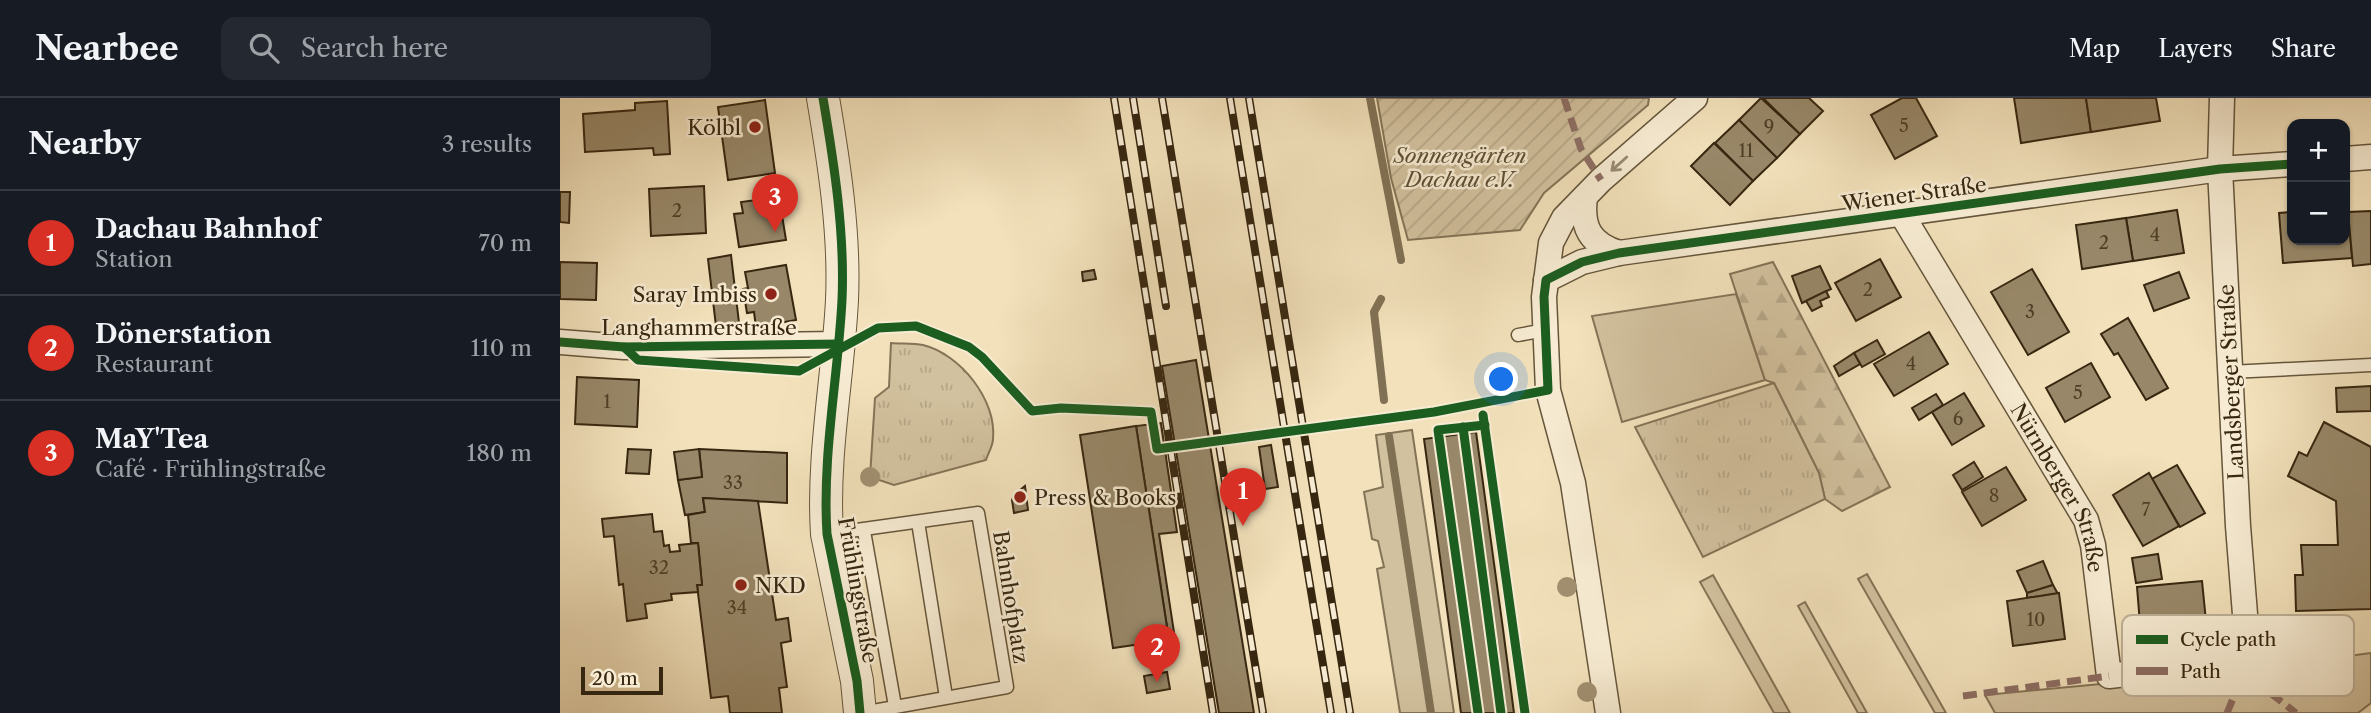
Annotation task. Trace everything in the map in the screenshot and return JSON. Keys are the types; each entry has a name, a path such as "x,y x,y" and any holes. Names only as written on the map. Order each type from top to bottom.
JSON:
{"street":[{"name":"Frühlingstraße","path":"823,98 842,252 839,344 826,498 827,534 861,713"},
{"path":"1608,713 1573,483 1548,390 1546,280 1551,243 1564,218 1669,108 1695,98"},
{"name":"Landsberger Straße","path":"2222,98 2220,169 2245,615"},
{"path":"2350,159 2371,157"},
{"name":"Wiener Straße","path":"1546,280 1582,262 1619,253 2220,169 2287,163"},
{"path":"1584,197 1585,220 1594,240 1603,248 1619,253"},
{"name":"Nürnberger Straße","path":"1901,213 2086,520 2094,545 2109,676 2122,674"},
{"name":"Langhammerstraße","path":"560,341 624,347 839,344"}],"lane":[{"path":"1518,335 1545,330"},
{"path":"2230,372 2371,365"},
{"name":"Bahnhofplatz","path":"827,534 864,531 978,513 1007,687 861,713"},
{"path":"918,522 946,697"},
{"path":"864,531 895,706"}],"green space":[{"name":"Sonnengärten Dachau e.V.","path":"1377,98 1649,98 1648,105 1544,193 1520,230 1408,240 1391,178"},
{"path":"1773,262 1890,487 1842,511 1825,499 1819,473 1774,383 1765,380 1730,274"},
{"path":"1736,294 1765,380 1622,422 1592,316"},
{"path":"891,343 919,344 937,350 962,368 973,381 989,409 993,424 993,442 986,460 894,485 870,477 875,398 889,387"},
{"path":"1774,383 1819,473 1825,499 1703,557 1635,427"},
{"path":"1412,430 1454,713 1400,713 1377,569 1384,567 1378,541 1372,539 1364,492 1383,487 1376,435"},
{"path":"1867,574 1946,713 1935,713 1858,579"},
{"path":"1713,575 1790,713 1774,713 1700,582"},
{"path":"1805,602 1867,713 1858,713 1798,606"},
{"path":"2371,653 2371,703 2358,713 1995,713 1985,695 2122,682 2122,696 2354,696 2354,655"}],"building":[{"path":"1761,98 1800,134 1777,158 1739,120"},
{"path":"1763,98 1809,98 1823,111 1800,134"},
{"path":"1902,98 1916,98 1937,136 1895,159 1871,115"},
{"path":"2014,98 2086,98 2091,132 2021,143"},
{"path":"2086,98 2156,98 2160,121 2091,132"},
{"path":"765,100 775,173 728,180 718,107"},
{"path":"667,101 670,154 654,155 653,148 585,152 583,114 635,110 635,103"},
{"path":"1739,120 1777,158 1753,181 1715,143"},
{"path":"1714,143 1753,181 1730,205 1691,166"},
{"path":"704,186 706,233 651,236 649,189"},
{"path":"560,192 570,192 569,223 560,222"},
{"path":"779,197 786,240 739,247 734,214 743,213 741,202"},
{"path":"2177,210 2184,253 2133,261 2126,218"},
{"path":"2371,211 2371,264 2353,266 2350,212"},
{"path":"2287,212 2287,245 2350,245 2350,233 2352,258 2283,263 2279,213"},
{"path":"2126,218 2133,261 2082,269 2076,225"},
{"path":"731,255 739,323 716,326 708,259"},
{"path":"1880,259 1901,297 1856,321 1835,283"},
{"path":"560,262 597,263 596,300 560,299"},
{"path":"786,265 796,320 756,327 754,312 747,313 743,289 748,288 745,272"},
{"path":"1820,266 1831,289 1802,303 1792,276"},
{"path":"2032,269 2069,332 2028,355 1991,292"},
{"path":"1094,270 1096,279 1083,281 1082,272"},
{"path":"2179,272 2189,298 2154,311 2144,285"},
{"path":"1826,291 1829,297 1820,301 1822,306 1812,311 1806,301"},
{"path":"2128,318 2168,388 2146,400 2118,353 2114,355 2101,334"},
{"path":"1929,332 1948,364 1894,396 1874,364"},
{"path":"1877,340 1885,354 1862,367 1854,353"},
{"path":"1854,353 1860,364 1839,376 1834,366"},
{"path":"1196,360 1254,713 1219,713 1162,366"},
{"path":"2091,363 2110,397 2065,422 2046,388"},
{"path":"577,377 639,380 637,427 575,424"},
{"path":"2371,386 2371,411 2337,412 2336,388"},
{"path":"1964,393 1984,426 1952,445 1932,412"},
{"path":"1936,394 1943,405 1919,420 1912,408"},
{"path":"2324,422 2371,447 2371,609 2296,611 2295,575 2303,575 2301,545 2338,545 2336,501 2288,476 2299,452 2307,456"},
{"path":"1161,423 1177,532 1159,534 1175,639 1169,640 1136,426"},
{"path":"1136,426 1169,640 1113,648 1080,435"},
{"path":"1476,432 1514,713 1461,713 1424,439"},
{"path":"1271,445 1278,487 1265,489 1259,447"},
{"path":"628,449 651,450 649,474 626,473"},
{"path":"699,449 787,453 787,503 703,498 705,512 685,515 678,480 702,477"},
{"path":"699,449 702,477 678,480 674,452"},
{"path":"1974,462 1983,477 1962,490 1953,475"},
{"path":"2177,465 2205,513 2180,527 2152,479"},
{"path":"2006,467 2026,500 1982,526 1962,492"},
{"path":"2149,473 2179,526 2143,546 2113,495"},
{"name":"Press & Books","path":"1025,486 1028,510 1014,513 1014,495"},
{"path":"703,498 758,501 776,620 788,618 791,641 781,643 787,687 779,688 782,713 730,713 728,696 711,698 697,585 702,585 698,543 691,543 688,515 705,512"},
{"path":"652,514 654,532 662,531 664,546 669,545 670,552 680,551 679,545 698,543 702,585 697,585 698,592 671,594 672,600 645,604 647,618 627,621 623,584 619,585 614,536 604,537 602,519"},
{"path":"2158,554 2162,579 2136,583 2132,558"},
{"path":"2043,561 2053,585 2027,593 2017,571"},
{"path":"2202,581 2205,615 2139,615 2137,587"},
{"path":"2053,585 2058,594 2027,598 2027,593"},
{"path":"2059,593 2065,639 2013,646 2007,601"},
{"path":"1167,672 1170,689 1147,693 1144,676"}],"waterway":[{"path":"1370,98 1401,260"},
{"path":"1381,299 1374,312 1384,400"},
{"path":"1389,436 1431,713"}],"railway":[{"path":"1114,98 1213,713"},
{"path":"1133,98 1166,306"},
{"path":"1162,98 1263,713"},
{"path":"1230,98 1331,713"},
{"path":"1249,98 1350,713"}],"marked path":[{"path":"1564,98 1581,149 1601,180"},
{"path":"1963,696 2109,676"},
{"path":"2227,713 2234,696"},
{"path":"2274,696 2296,713"}],"cycle path":[{"path":"823,98 838,198 842,249 842,300 827,476 827,534 857,681 860,713"},
{"path":"624,347 638,360 799,371 878,328 916,326 969,347 982,357 1032,411 1061,408 1151,412 1157,449 1434,412 1548,390 1544,297 1546,280 1582,262 1619,253 2220,169 2287,164"},
{"path":"560,342 624,347 839,344"},
{"path":"1483,415 1525,713"},
{"path":"1478,713 1438,430 1485,425"},
{"path":"1463,427 1501,713"}],"place":[{"name":"Kölbl","path":"755,127"},
{"name":"MaY'Tea","path":"775,232"},
{"name":"Saray Imbiss","path":"771,294"},
{"name":"Press & Books","path":"1020,497"},
{"name":"Dachau Bahnhof","path":"1243,526"},
{"name":"NKD","path":"741,585"},
{"name":"Dönerstation","path":"1157,682"}]}
